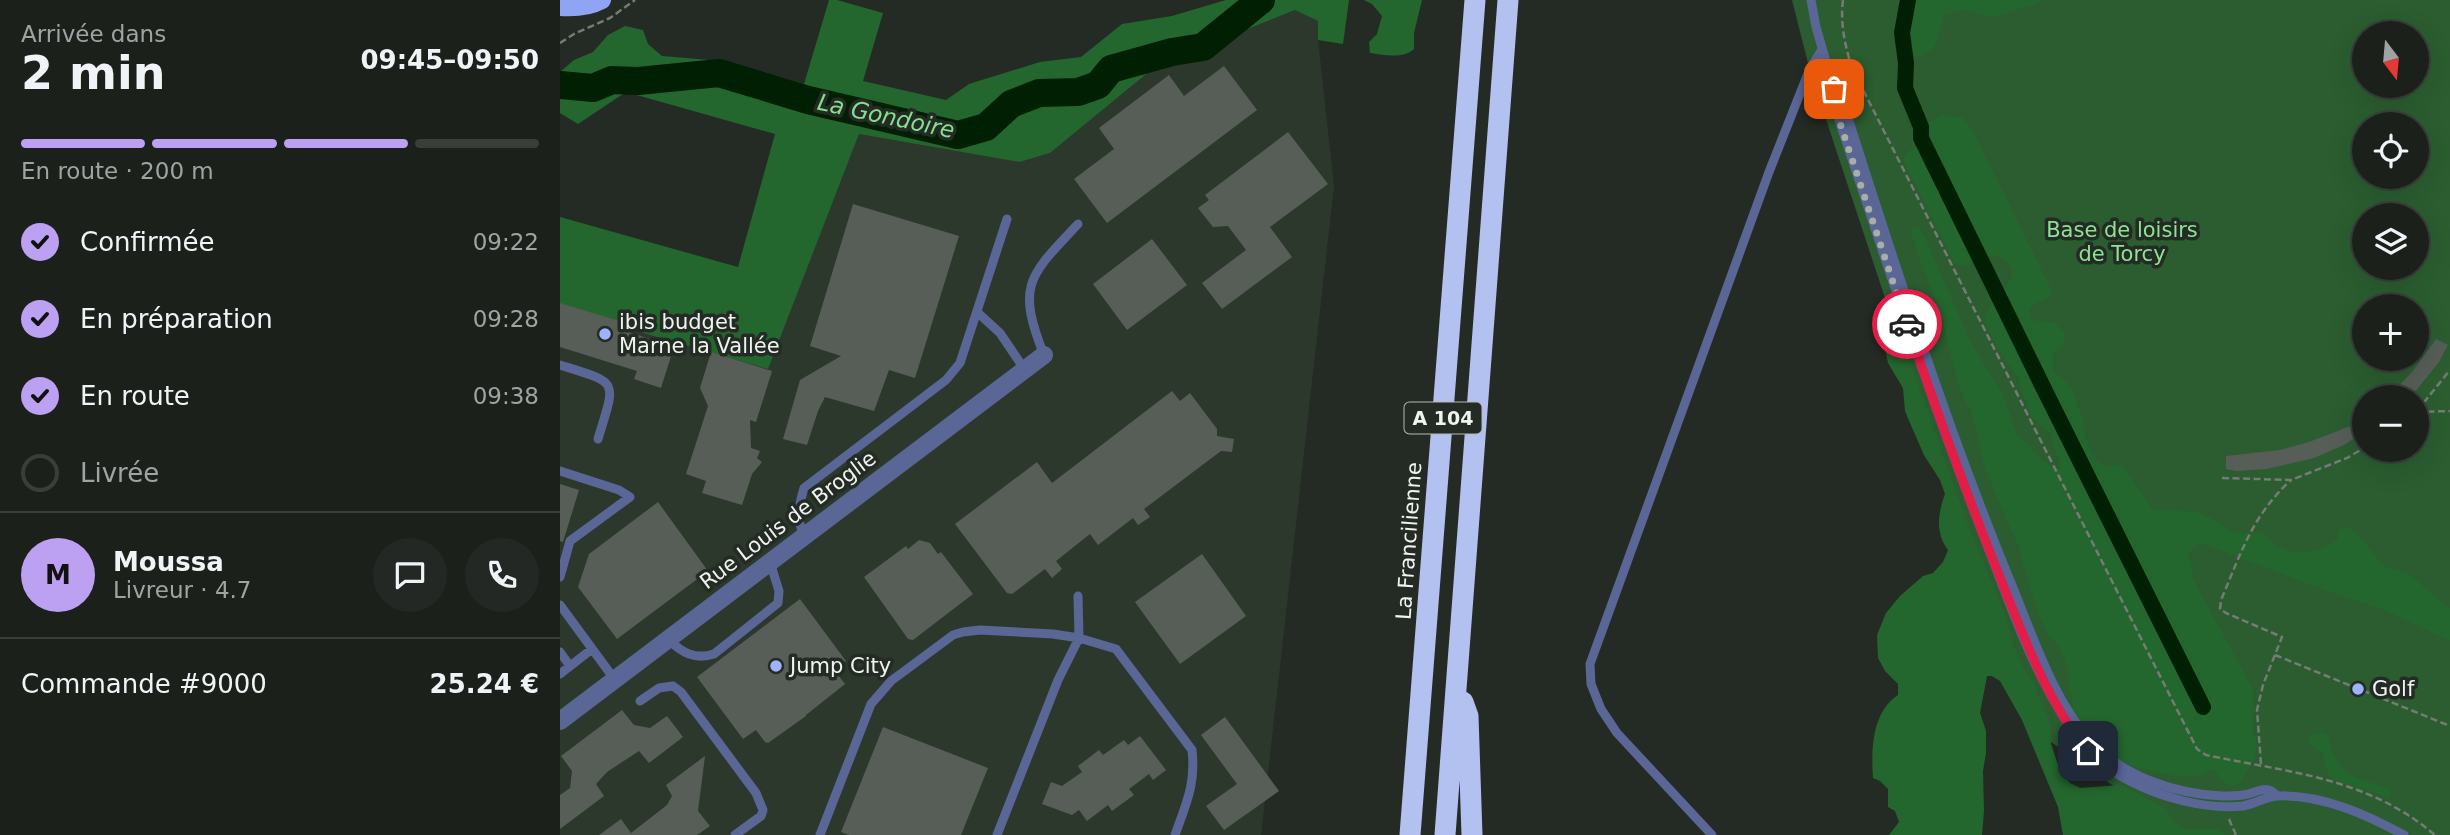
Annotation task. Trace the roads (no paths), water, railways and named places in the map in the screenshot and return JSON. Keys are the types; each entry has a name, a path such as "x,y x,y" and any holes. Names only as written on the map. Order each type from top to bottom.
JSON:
{"highway":[{"name":"La Francilienne","path":"1410,835 1475,0"},
{"name":"A 104","path":"1445,835 1508,0"},
{"path":"1458,687 1468,716 1472,835"}],"main road":[{"path":"560,7 572,8 602,0"}],"street":[{"name":"Rue Louis de Broglie","path":"560,721 1044,355"}],"lane":[{"path":"1811,0 1834,89 1842,99 1959,451 2052,680 2086,735 2102,752 2123,767 2153,782 2209,795 2243,795 2265,789 2272,790 2276,795 2318,800 2348,808 2403,835"},
{"path":"1712,835 1617,733 1601,709 1591,684 1590,664 1769,172 1809,71 1822,49"},
{"path":"805,536 798,511 804,488 946,380 960,363 1007,219"},
{"path":"1044,355 1032,324 1028,304 1029,287 1046,258 1078,224"},
{"path":"977,312 1000,333 1025,370"},
{"path":"560,365 601,378 608,384 611,397 598,439"},
{"path":"560,471 620,490 630,497 570,541 560,577"},
{"path":"668,639 679,650 693,656 714,654 778,603 779,591 770,562"},
{"path":"997,835 1058,680 1079,638 1077,596"},
{"path":"560,605 615,680"},
{"path":"820,835 863,721 881,692 891,681 953,635 980,630 1079,638 1116,649 1192,750 1195,769 1192,788 1175,835"},
{"path":"560,674 592,649"},
{"path":"560,652 570,666"},
{"path":"640,701 659,688 673,686 681,692 757,793 763,810 761,816 735,835"}],"waterway":[{"name":"La Gondoire","path":"560,85 593,88 612,80 638,81 719,73 808,100 958,135 986,127 1011,104 1039,93 1078,92 1098,85 1111,69 1172,52 1203,47 1261,0"},
{"path":"1908,0 1902,33 1906,63 1905,88 1921,127 1921,138 2203,707"}],"place":[{"name":"ibis budget Marne la Vallée","path":"605,334"},
{"name":"Jump City","path":"776,666"},
{"name":"Golf","path":"2358,689"}],"park label":[{"name":"Base de loisirs de Torcy","path":"2122,242"}]}
